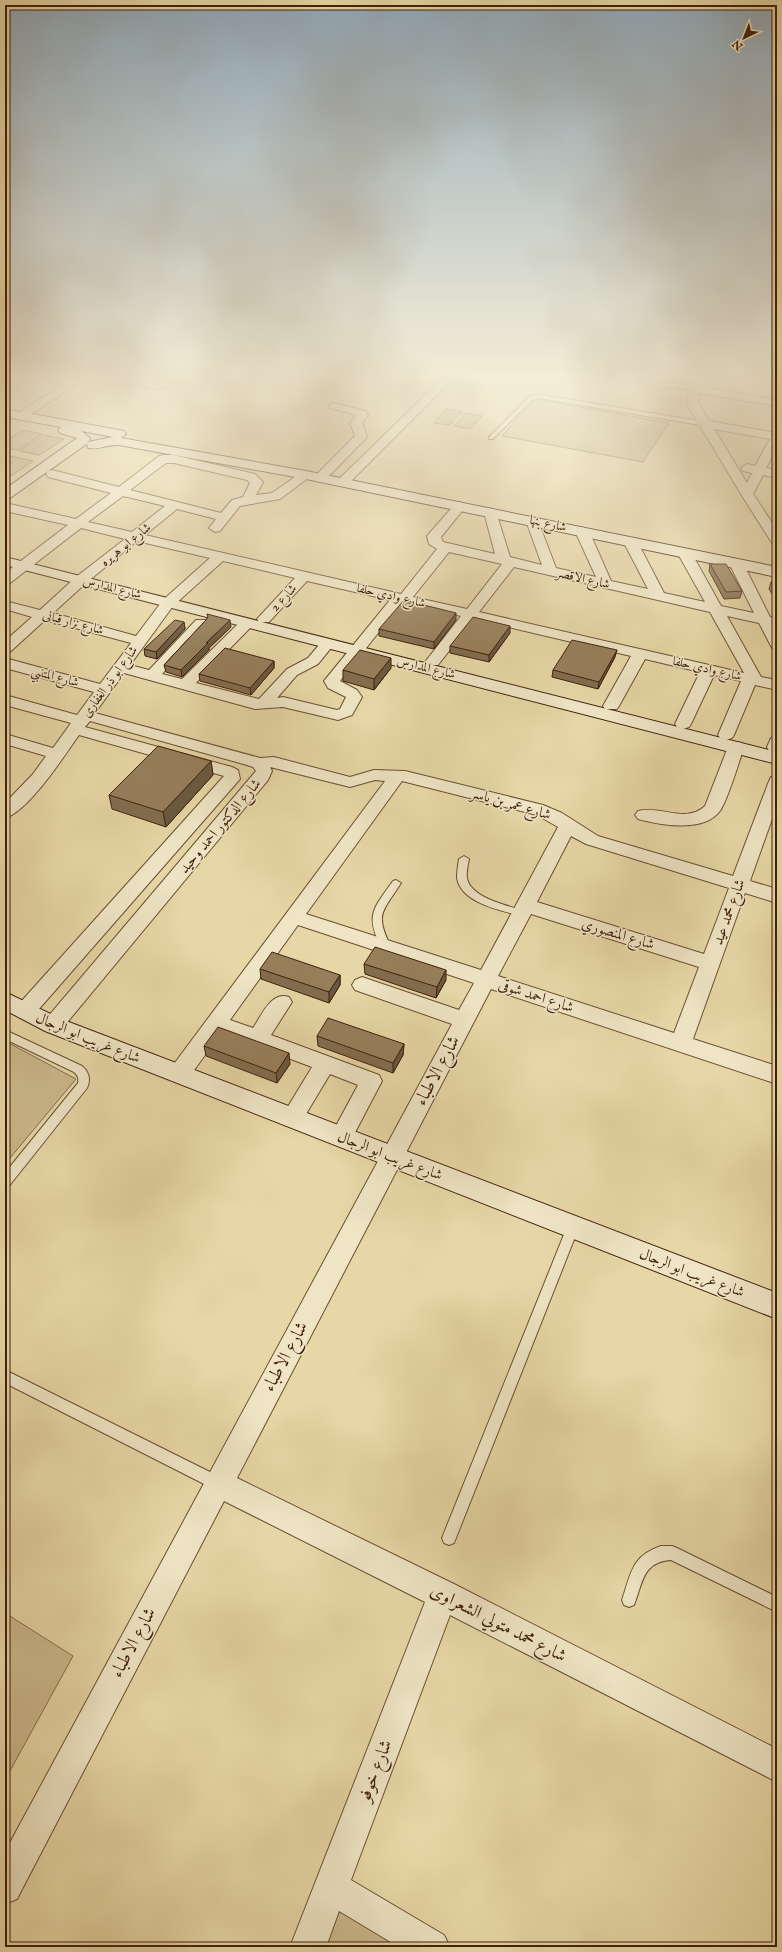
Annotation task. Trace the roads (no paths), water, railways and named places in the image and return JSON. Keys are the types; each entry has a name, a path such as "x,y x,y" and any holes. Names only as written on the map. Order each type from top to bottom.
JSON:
{"main road":[{"path":"5,495 50,466"},
{"path":"5,507 61,466"},
{"name":"شارع بنها","path":"263,466 777,572"},
{"name":"شارع المدارس","path":"5,554 27,563 84,578 172,600 264,619 358,647 731,741 776,748"},
{"name":"شارع المدارس","path":"5,561 27,563"},
{"name":"شارع المدارس","path":"172,600 247,623 328,644 358,647 433,662 683,724 731,741"},
{"name":"شارع غريب ابو الرجال","path":"15,1006 53,1025 777,1306"}],"street":[{"path":"5,580 152,466"},
{"path":"202,466 255,479 256,485 248,499"},
{"path":"214,529 236,503 248,499 276,496 315,476 327,466"},
{"path":"343,482 359,466"},
{"path":"730,466 777,540"},
{"path":"734,466 777,474"},
{"path":"747,494 762,466"},
{"path":"52,474 223,518"},
{"name":"شارع ابو هريره","path":"5,648 84,578 175,505"},
{"path":"121,668 252,703 263,704 280,702 331,715 344,713 354,697 351,693 334,685 332,681 358,647 445,548 438,545 433,538 460,506"},
{"name":"شارع وادي حلفا","path":"5,507 777,685"},
{"path":"433,662 507,562 490,512"},
{"path":"762,517 777,520"},
{"path":"532,521 551,572"},
{"path":"582,531 606,584"},
{"path":"630,542 659,596"},
{"name":"شارع الاقصر","path":"445,548 771,621"},
{"path":"644,816 689,820 707,815 713,808 731,741 753,680 717,609 684,552"},
{"name":"شارع ابو ذر الغفارى","path":"9,805 34,785 172,600 220,557"},
{"path":"736,563 771,621 777,645"},
{"name":"شارع 2","path":"264,619 304,576"},
{"name":"شارع نزار قبانى","path":"5,605 140,641"},
{"path":"152,676 204,643 247,623"},
{"path":"185,685 204,643 201,624"},
{"path":"263,704 292,672 313,661 328,644"},
{"path":"611,706 640,654"},
{"name":"شارع المتنبي","path":"5,663 104,690"},
{"path":"683,724 709,670"},
{"path":"5,700 81,722"},
{"name":"شارع الدكتور احمد وحيد","path":"53,1025 262,776 264,771 259,763 81,722"},
{"name":"شارع الدكتور احمد وحيد","path":"15,1006 232,779 232,774 226,771 81,722"},
{"path":"5,739 57,754"},
{"name":"شارع عمر بن ياسر","path":"259,763 274,762 350,782 374,775 398,775 543,811 557,817 567,827 592,840 777,896"},
{"path":"179,1074 398,775"},
{"name":"شارع محمد عيد","path":"681,1044 777,781"},
{"name":"شارع الاطباء","path":"5,1887 567,827"},
{"name":"شارع المنصوري","path":"523,909 711,962"},
{"name":"شارع احمد شوقى","path":"294,917 777,1075"},
{"path":"362,985 465,1020"},
{"path":"257,1038 282,1002"},
{"path":"217,1023 371,1081 341,1137"},
{"path":"292,1118 325,1064"},
{"name":"شارع محمد متولي الشعراوى","path":"219,1484 442,1595 777,1766"},
{"name":"شارع خوفو","path":"308,1947 332,1888 442,1595"},
{"path":"332,1888 432,1947"}],"lane":[{"path":"464,859 462,879 470,892 478,898 523,909"},
{"path":"386,947 374,920 376,913 396,884"},
{"path":"5,1034 78,1069 83,1073 85,1079 82,1085 5,1182"},
{"path":"449,1538 573,1227"},
{"path":"5,1376 219,1484"},
{"path":"630,1600 643,1563 650,1556 660,1552 672,1553 777,1605"}]}
